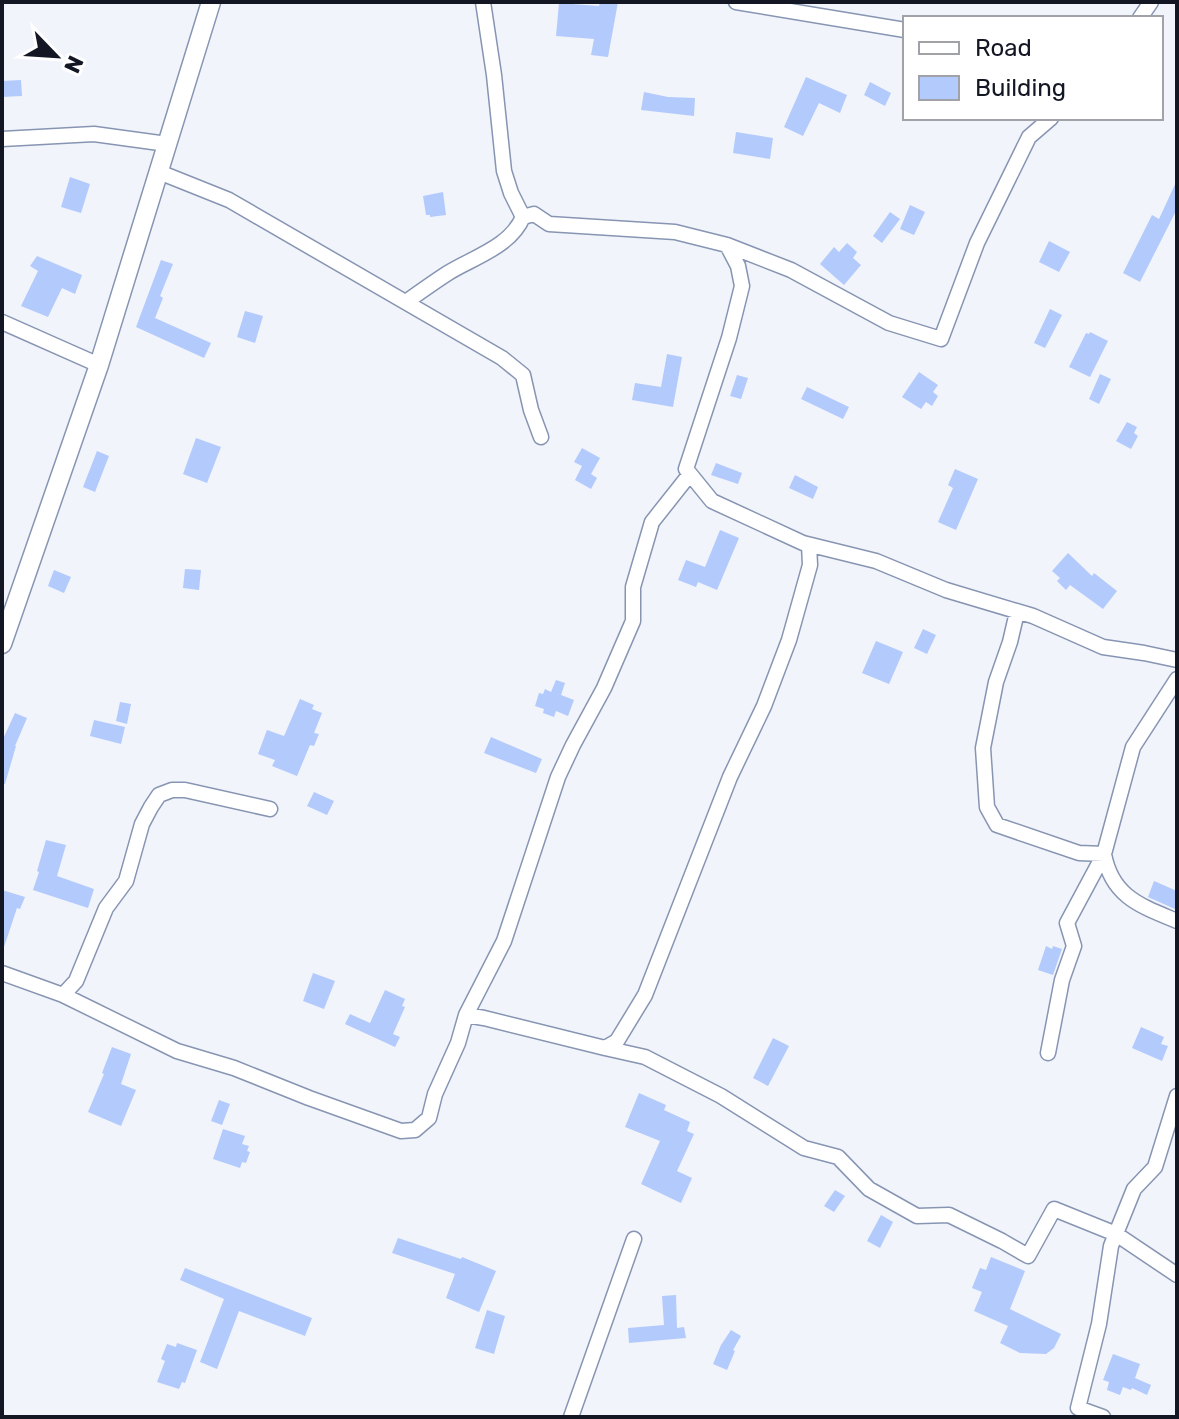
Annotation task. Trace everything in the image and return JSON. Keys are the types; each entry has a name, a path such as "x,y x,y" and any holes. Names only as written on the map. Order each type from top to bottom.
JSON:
{"street":[{"path":"2,644 7,617 99,365 211,2"},
{"path":"483,2 504,171 523,217"},
{"path":"736,2 903,30"},
{"path":"523,217 534,214 549,224 675,232 727,245 791,270 889,323 941,339 977,243 1029,137 1049,120"},
{"path":"2,139 94,134 167,144"},
{"path":"159,172 229,200 502,358 523,375 541,437"},
{"path":"406,302 450,271 489,252 518,228 523,217"},
{"path":"727,245 738,266 742,286 729,338 686,469 712,501 809,545 876,561 946,590 1033,616 1103,647 1177,660"},
{"path":"2,322 99,365"},
{"path":"2,973 63,995 177,1051 234,1068 401,1131 415,1130 429,1118 435,1094 458,1043 466,1015 504,941 558,777 604,688 633,621 633,587 652,522 690,474"},
{"path":"605,1048 617,1041 645,995 730,777 764,706 789,640 810,565 809,545"},
{"path":"1017,612 996,682 983,748 987,807 997,825 1079,853 1104,854"},
{"path":"1048,1053 1062,980 1074,946 1067,923 1104,854 1133,747 1177,679"},
{"path":"63,995 76,981 106,908 126,881 142,824 159,795 172,790 185,790 270,809"},
{"path":"1104,854 1107,872 1124,894 1145,908 1177,921"},
{"path":"466,1015 645,1057 721,1096 804,1148 838,1157 869,1189 917,1216 949,1215 1028,1256 1054,1209 1116,1234 1177,1275"},
{"path":"1103,1417 1078,1408 1099,1324 1111,1246 1134,1189 1155,1167 1177,1096"},
{"path":"571,1417 634,1239"}],"building":[{"path":"600,2 618,2 608,57 591,55 594,39 556,36 559,3 599,6"},
{"path":"806,77 847,95 840,113 819,103 803,136 784,127"},
{"path":"21,80 22,96 2,97 2,81"},
{"path":"870,82 891,93 885,106 864,95"},
{"path":"644,92 695,98 694,116 641,110"},
{"path":"736,132 773,138 770,159 733,153"},
{"path":"70,177 90,184 81,213 61,207"},
{"path":"1177,180 1177,209 1140,282 1123,273 1152,215 1159,219"},
{"path":"443,192 446,215 426,215 423,196"},
{"path":"910,205 925,212 914,235 900,229"},
{"path":"890,212 900,219 882,243 873,236"},
{"path":"1049,241 1070,252 1059,272 1039,262"},
{"path":"847,243 857,252 853,258 861,265 844,285 820,264 834,247 839,252"},
{"path":"37,256 82,275 75,294 62,288 48,317 21,306 38,271 30,266"},
{"path":"161,260 173,264 155,318 211,343 204,358 136,327"},
{"path":"1050,309 1062,315 1045,348 1034,343"},
{"path":"245,311 263,316 255,343 237,337"},
{"path":"1086,333 1108,341 1090,377 1069,367"},
{"path":"667,354 682,357 673,407 632,400 635,383 661,387"},
{"path":"919,372 938,385 933,392 938,396 932,406 926,402 921,409 902,397"},
{"path":"1100,374 1111,379 1099,404 1089,399"},
{"path":"737,375 748,378 741,399 730,396"},
{"path":"807,387 849,407 843,419 801,399"},
{"path":"1127,422 1137,427 1134,433 1138,436 1131,449 1116,441"},
{"path":"196,438 221,447 207,483 183,474"},
{"path":"582,448 600,458 591,474 597,478 591,489 575,480 582,466 574,462"},
{"path":"97,451 109,456 95,492 83,487"},
{"path":"716,463 742,473 738,484 711,475"},
{"path":"955,469 978,479 956,530 938,522 953,488 948,485"},
{"path":"795,475 818,487 813,499 789,488"},
{"path":"720,530 739,538 717,590 698,582 696,587 678,580 686,560 705,567"},
{"path":"1068,553 1092,576 1094,573 1117,591 1103,609 1070,585 1066,590 1057,581 1060,578 1052,571"},
{"path":"185,569 201,570 199,590 183,588"},
{"path":"54,570 71,577 64,593 48,586"},
{"path":"923,629 936,635 927,654 914,648"},
{"path":"876,641 903,652 889,684 862,673"},
{"path":"556,680 565,683 561,695 574,700 568,716 556,711 554,717 535,706 539,693 543,694 545,689 551,692"},
{"path":"300,699 314,705 312,709 322,713 314,733 319,734 314,746 310,745 297,776 272,766 275,760 258,754 267,730 284,736"},
{"path":"120,702 131,704 127,724 116,721"},
{"path":"15,713 27,718 15,746 5,784 2,783 2,741"},
{"path":"94,720 125,727 121,744 90,736"},
{"path":"491,737 542,759 536,773 484,753"},
{"path":"314,792 334,801 327,815 307,806"},
{"path":"46,840 66,845 57,876 94,889 88,908 33,890"},
{"path":"1154,881 1177,891 1177,910 1148,897"},
{"path":"2,890 25,897 20,909 17,908 4,947 2,946"},
{"path":"1046,946 1062,949 1053,975 1038,970"},
{"path":"313,973 335,981 324,1009 303,1001"},
{"path":"385,990 405,999 402,1006 405,1007 393,1034 400,1037 395,1047 345,1024 350,1014 370,1023"},
{"path":"1141,1027 1164,1037 1161,1044 1168,1046 1162,1061 1132,1048"},
{"path":"773,1038 789,1046 768,1086 753,1078"},
{"path":"112,1047 131,1054 121,1084 136,1090 121,1126 88,1112"},
{"path":"639,1093 666,1105 664,1110 690,1122 687,1131 694,1134 677,1171 692,1178 681,1203 641,1184 660,1141 625,1127"},
{"path":"219,1100 230,1104 222,1125 211,1121"},
{"path":"223,1129 245,1136 242,1144 249,1146 247,1151 250,1152 246,1163 242,1162 240,1168 213,1159"},
{"path":"835,1190 845,1196 834,1212 824,1206"},
{"path":"881,1215 893,1222 880,1248 867,1241"},
{"path":"398,1238 462,1257 496,1271 479,1312 446,1298 455,1274 392,1253"},
{"path":"991,1257 1025,1271 1010,1309 1061,1334 1054,1348 1046,1354 1020,1353 1000,1343 1008,1326 974,1311 982,1292 972,1288 980,1268 986,1270"},
{"path":"185,1268 312,1318 305,1336 239,1311 217,1369 200,1362 224,1299 180,1280"},
{"path":"676,1295 677,1328 684,1327 686,1338 629,1343 628,1328 664,1325 662,1296"},
{"path":"487,1310 505,1316 494,1354 475,1348"},
{"path":"731,1330 741,1336 727,1370 713,1364"},
{"path":"177,1343 197,1350 185,1383 182,1382 179,1389 157,1382 167,1344 176,1347"},
{"path":"1113,1354 1140,1364 1135,1378 1151,1385 1147,1395 1132,1388 1123,1387 1120,1395 1107,1390 1109,1382 1103,1380"}]}
